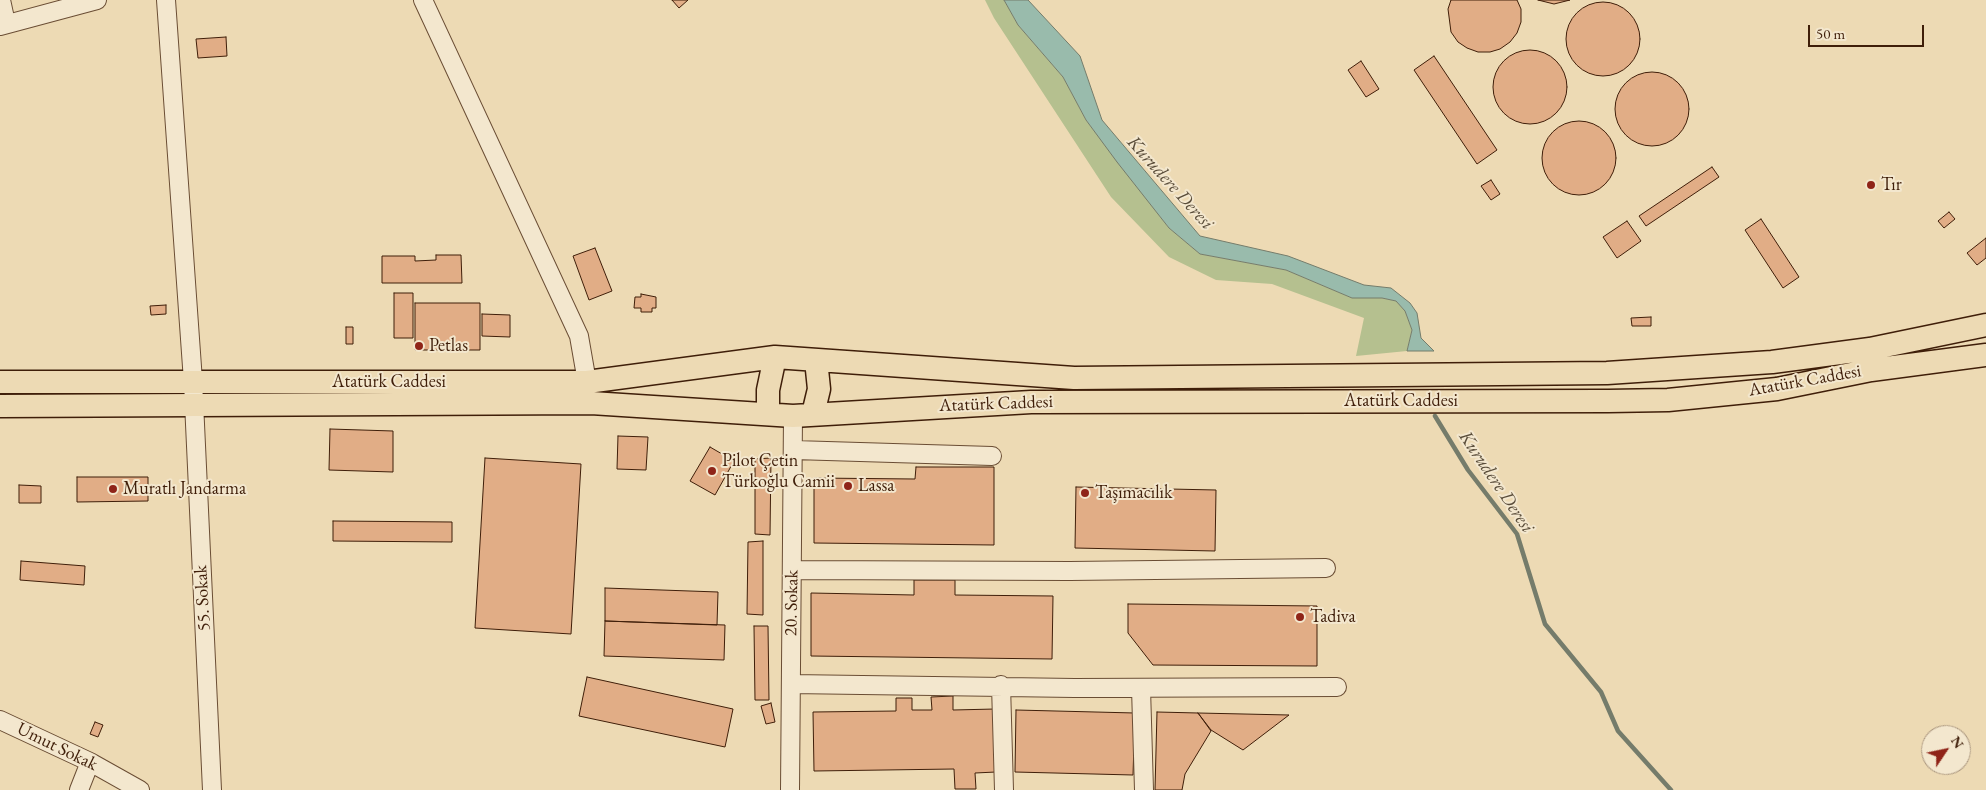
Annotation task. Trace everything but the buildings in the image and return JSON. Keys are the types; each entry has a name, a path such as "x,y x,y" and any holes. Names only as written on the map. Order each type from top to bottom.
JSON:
{"main road":[{"name":"Atatürk Caddesi","path":"0,382 587,382 775,357 801,357 816,360 1074,378 1448,376 1608,373 1772,362 1870,349 1986,325"},
{"name":"Atatürk Caddesi","path":"0,406 592,403 803,415 1032,402 1668,400 1777,389 1871,370 1986,355"},
{"path":"768,413 768,390 775,357"},
{"path":"803,415 819,389 816,360"}],"street":[{"path":"2,0 3,24 96,0"},
{"name":"55. Sokak","path":"166,0 193,381 212,790"},
{"path":"424,0 580,336 587,382"},
{"name":"20. Sokak","path":"790,790 794,450 803,415"},
{"path":"794,450 992,456"},
{"path":"792,570 1070,572 1326,568"},
{"path":"791,684 1142,688 1337,687"},
{"path":"1001,685 1004,790"},
{"path":"1142,688 1144,790"},
{"name":"Umut Sokak","path":"0,720 90,762 140,790"},
{"path":"79,790 90,762"}],"green space":[{"path":"985,0 1004,0 1018,25 1063,77 1086,120 1169,228 1200,254 1286,270 1352,298 1382,298 1396,301 1405,311 1412,330 1407,351 1356,356 1364,318 1272,284 1216,280 1169,257 1111,197 994,18"}],"shaded area":[{"path":"1004,0 1028,0 1080,56 1102,120 1200,236 1288,256 1364,285 1391,288 1410,303 1417,313 1421,338 1434,351 1407,351 1412,330 1405,311 1396,301 1382,298 1352,298 1286,270 1200,254 1169,228 1117,162 1086,120 1063,77 1018,25"}],"waterway":[{"name":"Kurudere Deresi","path":"1435,416 1468,470 1517,534 1545,624 1601,692 1618,731 1671,790"}],"place":[{"name":"Tır","path":"1871,185"},
{"name":"Petlas","path":"419,346"},
{"name":"Pilot Çetin Türkoğlu Camii","path":"712,471"},
{"name":"Lassa","path":"848,486"},
{"name":"Muratlı Jandarma","path":"113,489"},
{"name":"Taşımacılık","path":"1085,493"},
{"name":"Tadiva","path":"1300,617"}]}
